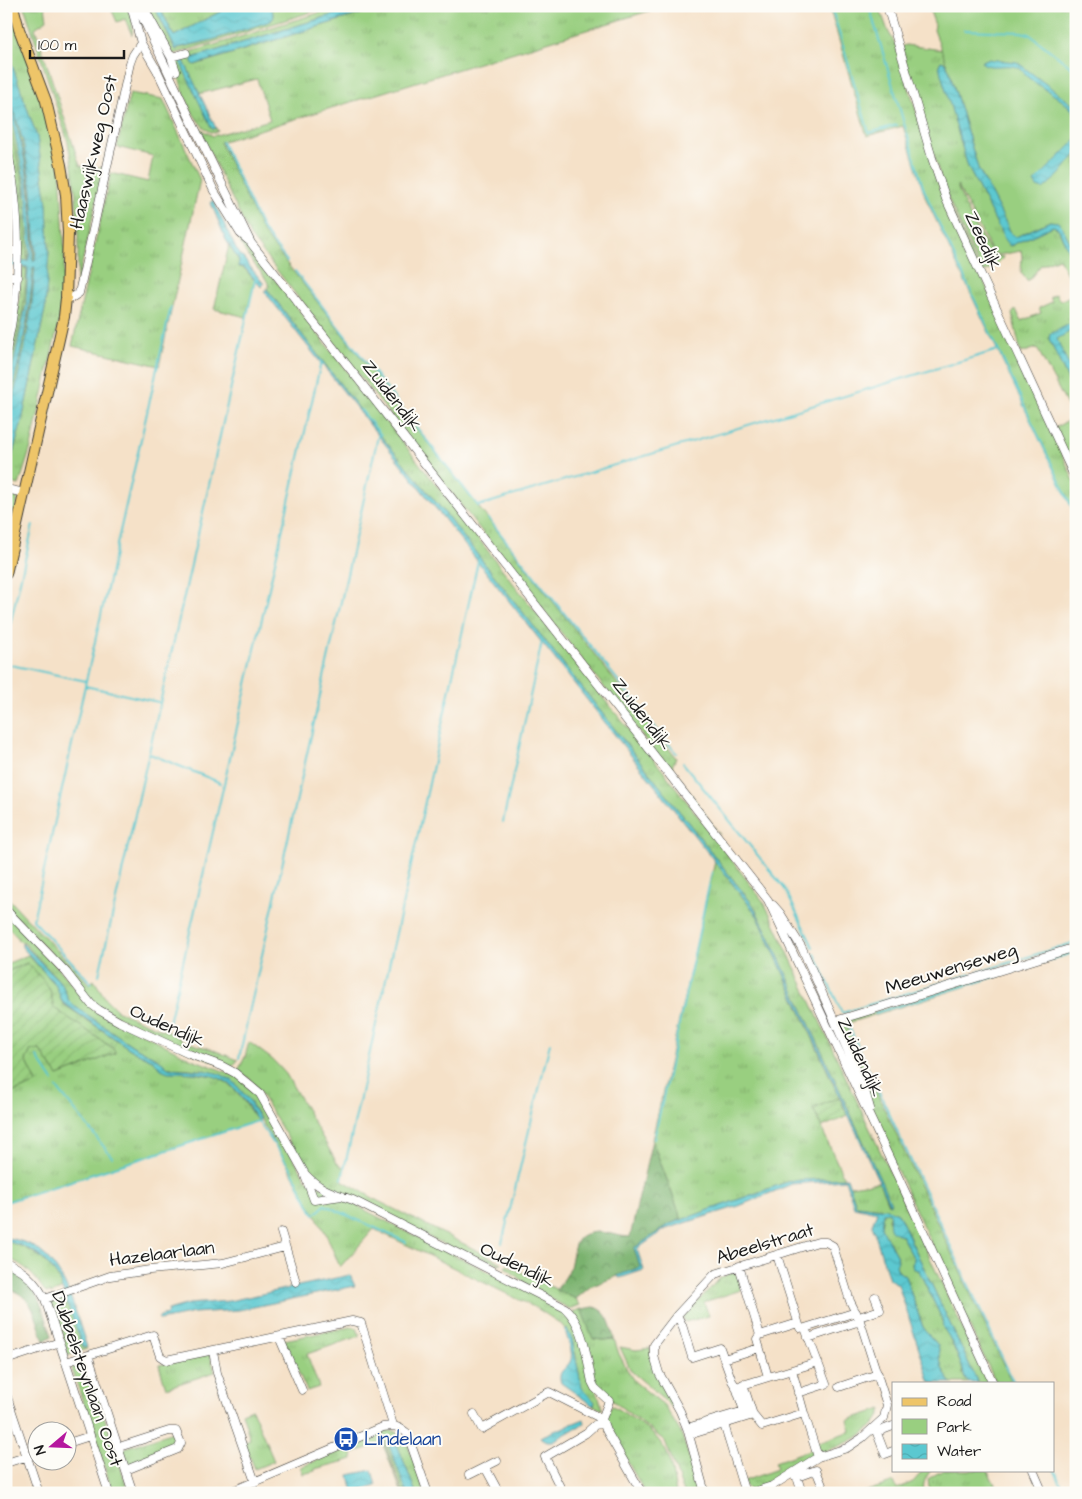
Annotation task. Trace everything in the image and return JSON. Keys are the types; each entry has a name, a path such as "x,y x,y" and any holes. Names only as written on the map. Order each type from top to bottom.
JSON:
{"main road":[{"path":"6,574 21,492 64,317 68,233 66,195 61,165 46,101 19,29 13,6"}],"street":[{"path":"131,6 141,43"},
{"name":"Zuidendijk","path":"137,6 251,243 768,900 993,1382"},
{"path":"143,6 176,71"},
{"name":"Zeedijk","path":"887,6 946,199 1076,480"},
{"name":"Haaswijkweg Oost","path":"66,298 73,297 79,293 130,63 141,43"},
{"name":"Zuidendijk","path":"141,43 182,110 188,114"},
{"path":"171,58 186,53"},
{"path":"156,68 214,191 240,233 251,243"},
{"path":"6,140 10,184 18,222 18,273 12,326 7,346"},
{"path":"6,251 18,255"},
{"path":"6,276 18,273"},
{"path":"6,489 21,492"},
{"path":"768,900 780,913 802,948 864,1087 876,1130"},
{"name":"Oudendijk","path":"6,910 66,972 91,1004 103,1013 189,1054 222,1066 253,1086 260,1094 305,1174 314,1200 325,1200 343,1196"},
{"name":"Meeuwenseweg","path":"835,1021 1076,947"},
{"name":"Oudendijk","path":"305,1174 321,1188 364,1205 565,1308 572,1314 580,1329 592,1382 595,1388 609,1401 602,1421"},
{"path":"281,1232 296,1282"},
{"name":"Abeelstraat","path":"705,1493 688,1432 680,1411 659,1373 654,1356 654,1345 677,1315 715,1274 818,1242 826,1242 833,1246 850,1301 858,1317 887,1405 884,1418 876,1430"},
{"name":"Hazelaarlaan","path":"45,1299 110,1276 131,1272 223,1263 285,1247"},
{"path":"777,1254 802,1326 826,1384 798,1393"},
{"name":"Dubbelsteynlaan Oost","path":"6,1262 28,1276 40,1289 45,1299 109,1493"},
{"path":"739,1266 760,1335 757,1339 768,1377"},
{"path":"808,1338 880,1310 875,1297"},
{"path":"677,1315 692,1357 720,1348 732,1382 740,1386 748,1414"},
{"path":"760,1335 858,1317"},
{"path":"66,1362 152,1334 160,1356 166,1360 352,1321 360,1323 393,1425"},
{"path":"279,1337 302,1390"},
{"path":"6,1360 60,1342"},
{"path":"724,1359 759,1348"},
{"path":"213,1351 217,1373 255,1482"},
{"name":"Dubbelsteynlaan Oost","path":"88,1355 133,1493"},
{"path":"740,1386 752,1380 818,1362"},
{"path":"792,1370 818,1457"},
{"path":"839,1387 878,1374"},
{"path":"474,1414 482,1429 550,1392 602,1421 642,1493"},
{"path":"6,1394 39,1493"},
{"path":"688,1432 724,1423 748,1414 758,1419 762,1426 804,1412"},
{"path":"560,1493 560,1486 545,1457 586,1433 602,1421"},
{"path":"724,1423 745,1493"},
{"path":"228,1493 383,1427 393,1425 400,1427 407,1434 428,1493"},
{"name":"Abeelstraat","path":"794,1476 818,1457 847,1448 876,1430 892,1426"},
{"name":"Dubbelsteynlaan Oost","path":"118,1447 176,1430 181,1443 178,1449 126,1470"},
{"path":"876,1430 885,1454 892,1451"},
{"path":"78,1440 90,1436"},
{"path":"6,1463 27,1456"},
{"path":"468,1475 496,1461"},
{"path":"485,1468 499,1493"},
{"name":"Abeelstraat","path":"751,1493 794,1476 816,1470 824,1490 816,1493"},
{"path":"1033,1472 1043,1493"},
{"path":"794,1476 802,1493"}],"green space":[{"path":"6,6 11,6 45,108 60,166 65,256 59,321 31,447 19,485 6,482 6,478 22,421 45,309 49,251 47,204 37,137 6,47 6,37 11,35 8,29 6,29"},
{"path":"24,6 45,6 47,20 35,28 80,166 104,168 76,289 77,215 74,178 68,142"},
{"path":"110,6 128,6 133,21 132,35 125,19 117,22"},
{"path":"145,6 154,6 175,49 212,40 271,21 271,6 331,6 175,54 172,53"},
{"path":"159,6 231,6 174,36"},
{"path":"341,6 361,6 192,58 192,62 195,65 385,6 665,6 220,142 263,233 676,758 672,766 673,769 720,835 250,236 197,125 213,136 270,120 257,79 199,94 184,61 181,61 212,128 216,128 218,131 214,133 206,129 199,123 188,102 179,79 175,60 190,55 191,52"},
{"path":"829,6 879,6 888,31 896,45 936,176 1076,485 1076,517 926,199 903,126 867,136"},
{"path":"928,6 1076,6 1076,255 1062,226 1050,221 1016,237 1012,235 978,168"},
{"path":"903,46 1019,55 1026,58 1076,98 1076,107 1017,62 987,59 981,62 989,66 1018,68 1030,80 1060,100 1074,113 1076,140 1034,182 1037,187 1043,189 1059,175 1076,154 1076,255 1063,229 1055,222 1050,221 1016,237 1012,235 978,168 946,63 941,61 939,65 968,167 1006,242 1010,246 1053,226 1058,228 1076,268 1076,292 1059,258 1041,265 1028,281 1021,273 1021,251 999,255 992,252 996,256 1004,257 994,267 982,273 944,189 902,50","holes":["957,185 992,252 968,211"]},
{"path":"6,85 20,128 29,172 34,216 35,261 33,261 32,201 27,170"},
{"path":"130,93 163,99 200,180 159,366 72,346 111,173 148,182 153,156 117,147"},
{"path":"6,103 17,139 24,177 30,253 28,261 22,177 6,112"},
{"path":"6,112 22,177 27,224 27,261 21,261 19,195 9,143"},
{"path":"237,231 604,699 664,772 763,901 988,1382 978,1382 898,1213 888,1209 856,1205 850,1186 879,1182 888,1204 869,1154 753,905 440,507 371,424 267,289 269,286 267,281 240,242"},
{"path":"229,245 239,261 239,267 244,268 255,281 246,317 214,309"},
{"path":"21,267 25,267 27,270 23,310 6,385 6,366 19,305"},
{"path":"25,267 28,270 26,306 6,397 6,384 23,310 27,270"},
{"path":"33,267 35,267 32,303 26,342 6,429 10,397 27,325"},
{"path":"1076,293 1076,321 1050,334 1049,339 1076,397 1076,478 1055,431 1056,427 1069,420 1069,409 1037,348 1021,353 1012,314 1016,309 1021,321 1041,313 1039,308 1052,302 1050,297 1056,294 1060,301"},
{"path":"1076,328 1076,382 1056,339"},
{"path":"6,495 16,497 18,500 6,554"},
{"path":"715,861 758,917 839,1097 813,1109 844,1178 787,1182 682,1220 652,1140"},
{"path":"6,896 89,984 94,980 106,999 117,1010 173,1034 186,1042 211,1049 238,1060 231,1068 187,1051 100,1008 86,994 79,982 6,907"},
{"path":"6,913 63,973 91,1007 192,1059 239,1077 258,1097 306,1179 405,1231 549,1301 568,1313 581,1341 603,1410 592,1405 594,1405 582,1389 572,1339 567,1329 538,1309 374,1229 340,1267 326,1234 280,1152 249,1100 233,1081 220,1074 190,1069 168,1068 158,1059 133,1046 73,1005 69,1001 62,984 24,943 17,940 18,938 6,925"},
{"path":"1076,949 1076,952 845,1024 1012,1382 996,1382 877,1127 866,1091 840,1022"},
{"path":"28,955 55,984 63,1004 130,1049 154,1061 161,1069 215,1076 223,1080 235,1090 258,1121 6,1202 6,1095 37,1083 26,1060 31,1050 40,1050 58,1076 115,1053 114,1049 54,1008 50,990 27,963 6,972 6,964"},
{"path":"28,963 50,990 54,1008 114,1049 115,1053 58,1076 40,1050 31,1050 26,1060 37,1083 6,1095 6,972"},
{"path":"249,1042 273,1060 286,1074 337,1163 344,1169 342,1180 378,1201 502,1263 458,1251 325,1187 308,1172 258,1089 249,1078 238,1071 245,1057"},
{"path":"839,1097 848,1116 822,1127 813,1109"},
{"path":"652,1140 682,1220 670,1224 634,1248 640,1267 590,1287 576,1299 556,1290 569,1270 576,1242 583,1235 598,1232 630,1237"},
{"path":"887,1211 890,1214 888,1220 901,1235 914,1259 912,1262 913,1268 919,1271 942,1319 944,1330 947,1332 962,1367 963,1375 968,1382 951,1382 942,1369 938,1345 924,1330 905,1276 898,1271 896,1265 897,1257 881,1227 883,1213"},
{"path":"6,1241 25,1248 41,1258 54,1271 63,1289 51,1294 50,1292 46,1293 25,1267 6,1258"},
{"path":"507,1265 576,1299 580,1305 570,1309 531,1288 505,1267"},
{"path":"6,1269 16,1273 25,1280 37,1296 52,1336 44,1341 36,1316 28,1301 15,1291 6,1289"},
{"path":"733,1272 738,1275 741,1290 704,1302 709,1316 685,1322 683,1317 720,1278"},
{"path":"65,1294 83,1348 86,1347 87,1349 70,1355 67,1355 62,1331 58,1327 60,1324 50,1303 53,1299"},
{"path":"594,1307 606,1315 614,1339 593,1339 581,1309"},
{"path":"581,1309 594,1339 614,1339 619,1354 635,1382 664,1405 681,1433 701,1493 684,1493 665,1441 604,1394 596,1384 573,1312"},
{"path":"351,1327 357,1328 360,1336 307,1354 319,1387 307,1391 284,1340"},
{"path":"620,1347 636,1350 650,1348 653,1365 674,1406 670,1407 666,1401 631,1371"},
{"path":"210,1354 215,1372 166,1388 159,1365"},
{"path":"82,1360 87,1363 129,1493 113,1493 72,1369 75,1363"},
{"path":"613,1406 650,1431 662,1444 670,1461 676,1493 645,1493 605,1420"},
{"path":"252,1409 274,1461 255,1469 244,1442 250,1439 242,1413"},
{"path":"882,1409 873,1425 858,1437 840,1446 822,1452 819,1451 816,1443 851,1431 848,1420"},
{"path":"388,1430 398,1432 404,1441 406,1440 425,1493 416,1493 397,1444 389,1445 406,1489 407,1493 404,1493 382,1433"},
{"path":"173,1432 177,1440 177,1446 128,1466 122,1449"},
{"path":"381,1434 402,1493 382,1442 352,1454 353,1459 303,1474 301,1467"},
{"path":"812,1449 812,1456 776,1481 750,1490 746,1487 744,1481 777,1469 775,1462"},
{"path":"922,1472 930,1472 924,1484 925,1493 861,1493 894,1482 897,1489 913,1482"},
{"path":"940,1472 988,1472 1000,1493 933,1493 928,1479"}],"water":[{"path":"154,6 159,6 174,36 231,6 271,6 274,17 271,21 212,40 177,48 176,50"},
{"path":"361,6 385,6 194,65 192,62 192,58"},
{"path":"6,47 37,137 47,204 49,251 45,309 22,421 6,478 6,429 26,342 35,267 33,267 23,342 6,416 6,397 26,306 28,270 27,267 6,266 6,259 28,261 30,253 26,186 11,117 6,103 6,91 19,133 27,175 32,217 33,261 35,260 36,252 32,189 23,141 6,85"},
{"path":"182,59 216,128 212,129 180,62"},
{"path":"987,59 1017,62 1076,107 1076,115 1067,105 1028,78 1019,68 1014,66 989,66 981,62"},
{"path":"941,61 946,63 949,70 978,168 1012,235 1016,237 1050,221 1058,222 1062,226 1076,255 1076,268 1058,228 1053,226 1010,246 1006,242 968,167 941,74 939,65"},
{"path":"1076,140 1076,154 1059,175 1043,189 1037,187 1034,182"},
{"path":"213,200 236,249 264,284 261,287 245,268 238,266 239,261 226,240 211,203"},
{"path":"267,289 371,424 440,507 753,905 891,1203 889,1204 758,917 264,291"},
{"path":"1076,321 1076,328 1057,339 1076,382 1076,397 1049,339 1050,334"},
{"path":"22,943 62,984 69,1001 73,1005 133,1046 158,1059 168,1068 208,1071 220,1074 233,1081 249,1100 260,1120 256,1119 239,1094 226,1082 211,1075 168,1072 161,1069 154,1061 130,1049 63,1003 55,984 22,947"},
{"path":"847,1178 856,1205 888,1209 898,1213 978,1382 968,1382 966,1378 953,1345 943,1328 942,1319 919,1271 913,1268 914,1259 901,1235 891,1229 889,1212 883,1213 881,1227 897,1257 896,1265 898,1271 905,1276 924,1330 938,1345 942,1369 951,1382 930,1382 898,1284 889,1279 873,1228 872,1224 877,1212 854,1207 845,1180 792,1184 739,1206 666,1229 637,1249 644,1270 620,1278 617,1276 640,1267 634,1248 670,1224 787,1182"},
{"path":"6,1238 29,1244 52,1263 61,1276 73,1303 87,1347 83,1348 58,1277 45,1261 33,1251 6,1241"},
{"path":"350,1275 355,1286 239,1310 194,1313 160,1320 158,1318 167,1314 168,1310 189,1304 229,1301"},
{"path":"565,1329 567,1329 572,1339 582,1388 595,1402 594,1405 561,1383 561,1373 571,1358 571,1350"},
{"path":"584,1419 585,1423 553,1441 547,1441 540,1437"},
{"path":"393,1440 397,1444 416,1493 407,1493 389,1445 390,1441"},
{"path":"372,1470 376,1486 353,1492 349,1475"}],"waterway":[{"path":"831,6 869,133 897,125"},
{"path":"869,6 923,187 1076,516"},
{"path":"964,30 1021,32 1029,34 1076,71"},
{"path":"222,142 263,230 287,261"},
{"path":"295,271 478,506 998,350"},
{"path":"99,975 255,280"},
{"path":"91,983 33,920 171,307"},
{"path":"169,1023 321,362"},
{"path":"361,410 381,435"},
{"path":"1074,424 1076,428"},
{"path":"239,1058 378,436"},
{"path":"488,518 676,753"},
{"path":"6,642 33,525"},
{"path":"342,1179 478,561"},
{"path":"503,822 542,641"},
{"path":"6,664 86,681"},
{"path":"85,686 158,702"},
{"path":"150,754 221,783"},
{"path":"683,763 785,889 813,947"},
{"path":"654,1139 712,872"},
{"path":"976,973 1076,942"},
{"path":"875,1013 1076,952"},
{"path":"815,954 842,1013 971,974"},
{"path":"848,1025 1014,1382"},
{"path":"502,1243 550,1043"},
{"path":"37,1057 53,1081"},
{"path":"57,1088 112,1157"},
{"path":"6,1202 258,1121 291,1169 314,1215 325,1205 406,1242"},
{"path":"1054,1469 1063,1488 1076,1484"}],"place":[{"name":"Lindelaan","path":"346,1439"}]}
